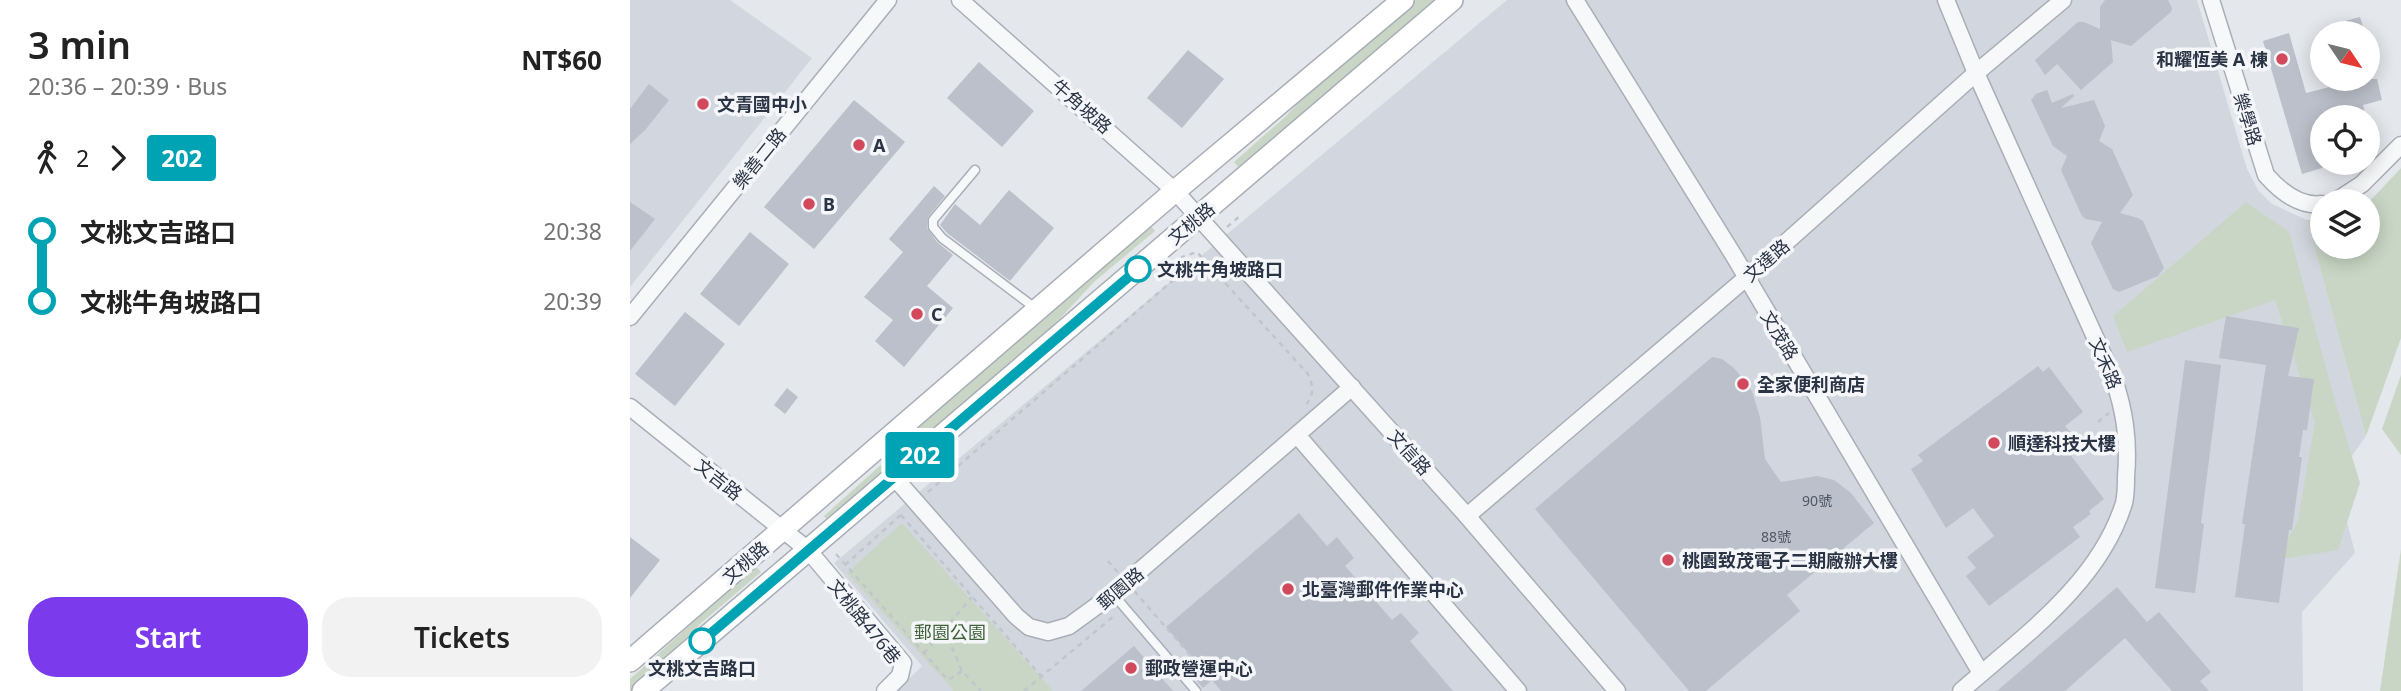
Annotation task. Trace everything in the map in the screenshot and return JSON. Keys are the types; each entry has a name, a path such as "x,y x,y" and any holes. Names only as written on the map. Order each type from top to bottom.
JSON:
{"street":[{"name":"樂善二路","path":"630,317 888,0"},
{"name":"牛角坡路","path":"960,0 1175,191 1199,216"},
{"name":"文桃路","path":"630,661 1175,191 1403,0"},
{"name":"文桃路","path":"643,691 1452,0"},
{"name":"文茂路","path":"1575,0 1746,278 1981,673"},
{"name":"文禾路","path":"1946,0 1976,73 2113,377 2124,409 2129,448 2124,502 2108,541 2081,579 2046,615 1961,691"},
{"name":"文達路","path":"1467,516 1746,278 1976,73 2063,0"},
{"name":"樂學路","path":"2211,0 2266,175 2277,188 2310,204"},
{"path":"2354,189 2401,145"},
{"name":"文信路","path":"1199,216 1467,516 1617,691"},
{"name":"郵園路","path":"894,477 1016,616 1029,627 1048,632 1069,626 1112,586 1352,387"},
{"name":"文吉路","path":"630,408 808,551"},
{"path":"1297,435 1518,691"},
{"name":"文桃路476巷","path":"808,551 903,663 900,676 885,691"}],"lane":[{"path":"975,170 933,220 933,227 942,238 1037,310"},
{"path":"1112,586 1196,691"}],"path":[{"path":"1190,266 1182,257 1197,252 1308,374 1313,385 1312,398 1303,408"},
{"path":"928,491 1201,256"},
{"path":"2098,422 2109,413"},
{"path":"845,565 901,516 1042,677"},
{"path":"835,554 948,680 962,671"},
{"path":"1108,561 1197,663"},
{"path":"1112,586 1121,569"},
{"path":"924,653 972,597"},
{"path":"1027,690 1114,616"},
{"path":"944,629 962,671 981,691"}],"shaded area":[{"name":"文青國中小","path":"630,0 730,0 812,58 630,287"},
{"path":"1507,0 2197,0 2247,169 2258,190 2272,204 2307,220 2310,231 2310,259 2318,259 2366,436 2336,479 2355,553 2302,612 2303,691 897,691 922,666 834,563"}],"green space":[{"path":"1411,0 1440,0 1238,167 1234,162 1284,118 1330,71"},
{"path":"2401,168 2401,338 2366,436 2318,259 2380,259 2380,190"},
{"path":"2246,202 2289,232 2360,483 2338,550 2276,560 2298,521 2315,422 2275,300 2127,352 2113,316"},
{"path":"1151,226 1155,231 1094,282 1052,327 829,523 824,516 884,462 921,421"},
{"path":"2401,375 2401,455 2382,429"},
{"name":"郵園公園","path":"902,523 1053,691 954,691 847,573"},
{"path":"2401,549 2401,691 2380,691"},
{"path":"756,566 761,572 701,623 662,664 630,691 630,679"}],"building":[{"path":"2105,0 2168,0 2172,8 2171,12 2131,46 2111,40 2113,62 2081,90 2057,64 2045,75 2035,60 2078,22 2100,29 2100,7"},
{"path":"2360,17 2361,21 2345,21"},
{"path":"2289,33 2306,93 2380,91 2382,100 2363,105 2310,105 2310,172 2302,174 2263,41"},
{"path":"1188,50 1224,79 1182,128 1147,98"},
{"path":"979,62 1034,111 1002,147 947,98"},
{"path":"649,84 669,100 630,144 630,109"},
{"path":"2047,90 2052,103 2073,94 2061,108 2094,100 2105,126 2099,141 2112,149 2133,195 2120,213 2143,221 2164,268 2158,276 2119,292 2113,289 2091,243 2102,222 2082,216 2061,170 2067,156 2053,146 2031,100 2036,94"},
{"path":"854,100 905,142 814,249 764,207"},
{"name":"C","path":"934,186 945,196 928,217 927,228 937,242 953,255 927,286 953,308 904,367 875,341 893,320 864,297 903,252 889,239"},
{"path":"1009,190 1054,228 1010,281 940,225 955,204 980,225"},
{"path":"630,202 655,219 630,251"},
{"path":"750,232 789,264 739,326 700,294"},
{"path":"685,312 725,344 675,406 635,374"},
{"path":"2226,316 2299,328 2288,376 2314,379 2307,430 2303,430 2292,530 2289,530 2279,603 2235,597 2245,524 2242,524 2266,365 2219,358"},
{"name":"桃園致茂電子二期廠辦大樓","path":"1712,357 1722,359 1735,369 1752,391 1760,417 1765,459 1781,482 1817,476 1834,480 1851,493 1874,523 1787,595 1800,611 1706,691 1689,691 1535,509"},
{"path":"2185,360 2221,365 2195,593 2155,588"},
{"path":"2038,366 2043,372 2049,367 2083,412 2065,426 2070,432 2059,440 2104,499 2089,511 2091,514 2073,527 2080,537 1989,606 1966,576 1976,568 1967,557 1994,536 1973,508 1946,528 1911,469 1923,461 1918,455"},
{"path":"787,388 798,397 785,414 774,405"},
{"name":"北臺灣郵件作業中心","path":"1299,513 1327,546 1337,537 1354,558 1345,566 1392,620 1401,613 1419,633 1410,641 1453,691 1221,691 1212,680 1203,688 1188,670 1197,663 1166,627"},
{"path":"630,537 660,560 630,598"},
{"path":"2117,587 2147,622 2159,612 2211,672 2200,681 2209,691 2172,691 2125,638 2065,691 1997,691"},
{"name":"郵政營運中心","path":"1134,646 1173,691 1081,691"}],"bus line":[{"name":"202","path":"702,641 1138,269"}],"place":[{"name":"和耀恆美 A 棟","path":"2282,59"},
{"name":"文青國中小","path":"703,104"},
{"name":"A","path":"859,145"},
{"name":"B","path":"809,204"},
{"name":"文桃牛角坡路口","path":"1138,269"},
{"name":"C","path":"917,314"},
{"name":"全家便利商店","path":"1743,384"},
{"name":"順達科技大樓","path":"1994,443"},
{"name":"桃園致茂電子二期廠辦大樓","path":"1668,560"},
{"name":"北臺灣郵件作業中心","path":"1288,589"},
{"name":"文桃文吉路口","path":"702,641"},
{"name":"郵政營運中心","path":"1131,668"}]}
